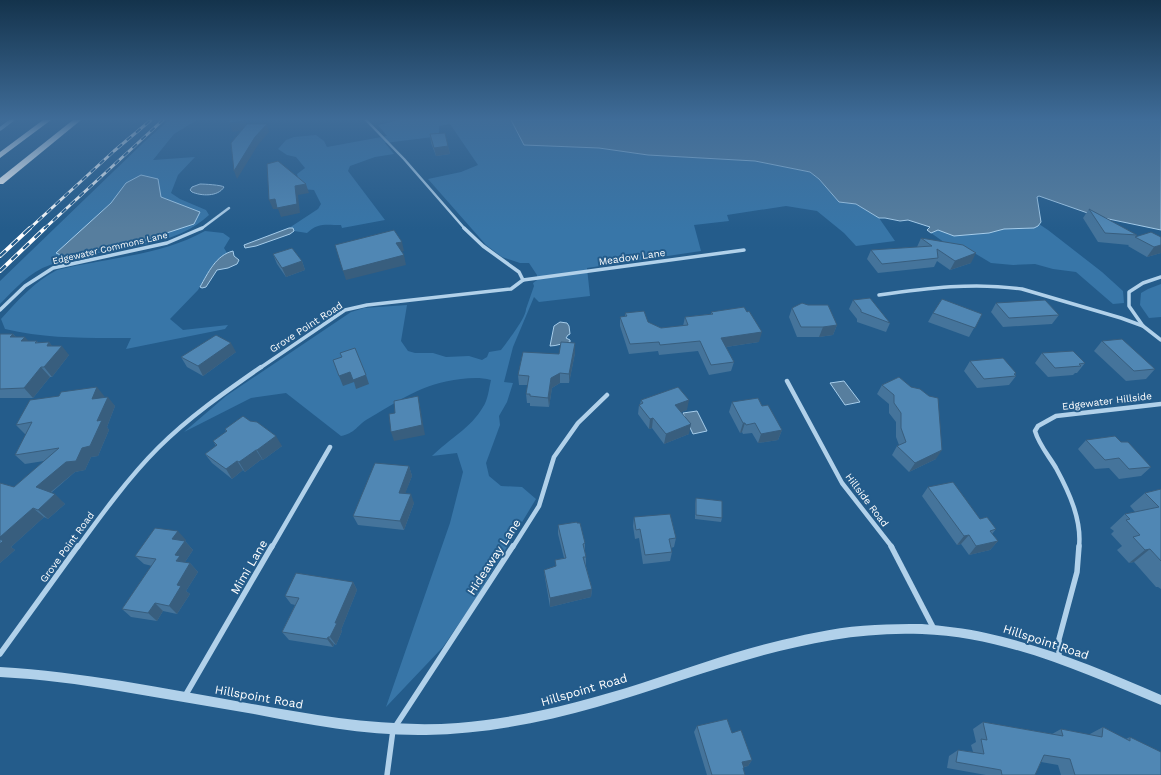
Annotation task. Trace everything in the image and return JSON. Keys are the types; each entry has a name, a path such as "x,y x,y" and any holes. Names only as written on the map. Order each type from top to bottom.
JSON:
{"highway":[{"path":"0,182 32,156"}],"street":[{"path":"401,156 466,230 483,246 519,272 523,280"},
{"name":"Edgewater Commons Lane","path":"0,310 12,297 37,276 53,268 167,243 200,230 229,208"},
{"name":"Meadow Lane","path":"523,280 744,250"},
{"path":"1161,278 1143,283 1129,292 1129,306 1143,326 1161,340"},
{"name":"Grove Point Road","path":"0,654 106,508 158,448 215,399 345,310 367,305 511,289 523,280"},
{"path":"879,295 907,290 1007,286 1022,288 1143,326"},
{"name":"Hillside Road","path":"787,381 842,483 892,547 926,609 934,630"},
{"name":"Hideaway Lane","path":"393,730 539,506 554,457 578,422 606,395"},
{"name":"Edgewater Hillside","path":"1059,658 1059,639 1077,572 1080,538 1073,503 1056,468 1037,438 1036,431 1038,426 1056,416 1161,404"},
{"name":"Mimi Lane","path":"184,696 330,448"},
{"name":"Hillspoint Road","path":"0,672 74,679 184,696 338,724 393,730 468,728 551,714 611,697 759,650 826,634 897,628 934,630 984,636 1021,645 1059,658 1161,700"},
{"path":"387,775 393,730"}],"shaded area":[{"path":"129,156 156,156 153,160 195,157 178,175 171,193 180,199 206,210 209,215 193,227 154,243 69,259 42,268 29,276 0,304 0,281"},
{"path":"292,156 380,156 350,166 348,171 385,220 342,228 341,225 323,225 311,229 307,233 294,231 293,228 289,228 318,209 321,204 314,190 301,189 297,174 305,168 296,157"},
{"path":"472,156 669,156 755,161 810,172 819,179 839,202 856,204 879,218 895,241 856,246 844,233 817,211 786,206 727,215 729,221 694,225 701,251 587,268 590,296 539,302 534,297 513,347 504,382 513,383 507,402 499,416 500,425 486,463 489,476 501,486 522,487 536,499 473,603 443,647 386,707 450,523 463,472 457,453 432,456 466,427 478,414 485,404 491,380 472,378 434,384 400,400 366,420 355,430 341,436 286,393 251,398 184,432 226,396 351,312 364,308 407,305 401,341 408,351 415,353 433,353 446,357 469,356 482,360 487,357 489,352 501,350 523,318 534,286 533,283 537,280 537,275 529,263 520,263 502,257 486,245 428,179 461,172 478,165"},
{"path":"669,156 1161,156 1161,230 1099,217 1039,196 1037,197 1041,222 1034,228 1004,229 989,233 954,236 938,230 931,233 927,230 930,227 908,220 900,221 879,218 856,204 839,202 819,179 810,172 755,161"},
{"path":"141,175 158,179 161,197 200,212 194,224 130,245 63,256 56,253 111,203 126,183"},
{"path":"200,184 224,187 218,193 209,195 192,192 190,190 192,187"},
{"path":"1039,224 1102,272 1123,291 1124,303 1113,304 1076,272 1053,269 1035,264 1013,265 991,263 976,254 948,245 931,233 938,230 954,236 989,233 1004,229 1025,229"},
{"path":"289,228 293,228 294,231 290,234 256,246 245,248 244,245"},
{"path":"205,231 223,233 230,238 224,248 227,253 212,266 198,290 170,319 183,330 228,325 225,329 126,349 131,338 84,338 36,335 5,329 1,319 20,298 41,280 57,270 170,246"},
{"path":"233,251 234,256 239,260 237,264 228,268 217,270 206,287 200,287 217,260"},
{"path":"1161,284 1161,317 1149,318 1140,305 1141,293"},
{"path":"560,322 567,323 569,326 570,334 566,338 570,340 570,342 550,346 554,326"},
{"path":"844,381 860,402 845,405 830,383"},
{"path":"697,411 707,431 693,434 683,413"}],"building":[{"path":"232,156 243,156 234,171"},
{"path":"278,161 306,184 295,186 297,204 277,208 275,199 269,200 267,164"},
{"path":"1089,209 1137,235 1105,233"},
{"path":"394,230 402,242 396,243 404,255 343,271 335,245"},
{"path":"1151,232 1161,237 1161,245 1154,247 1135,237"},
{"path":"921,238 963,245 976,253 955,261 937,249 938,258 882,264 871,250 932,246"},
{"path":"292,248 302,261 282,268 273,254"},
{"path":"870,298 890,323 861,312 853,300"},
{"path":"942,299 982,314 975,328 933,313"},
{"path":"1045,300 1059,315 1009,318 996,303"},
{"path":"802,303 808,305 828,305 837,325 823,327 801,327 792,308"},
{"path":"744,307 747,312 749,311 762,332 721,338 734,362 711,365 700,341 660,345 659,342 630,344 620,317 627,316 625,313 644,311 648,322 661,328 688,325 685,317 713,314 711,312"},
{"path":"0,334 13,334 10,337 25,337 21,341 37,341 35,343 49,342 47,346 62,346 44,367 41,367 24,388 0,389"},
{"path":"216,335 231,343 198,366 181,357"},
{"path":"1122,339 1155,369 1134,371 1102,341"},
{"path":"561,342 575,343 569,374 560,373 551,378 548,398 530,396 530,394 526,394 529,376 518,375 523,352 559,354"},
{"path":"355,348 366,375 353,380 350,372 339,376 333,360 342,357 340,353"},
{"path":"1073,351 1085,363 1079,364 1081,366 1055,368 1042,353"},
{"path":"1003,358 1016,373 1014,374 1016,376 984,379 970,361"},
{"path":"899,377 911,387 920,389 929,396 938,398 942,450 915,463 897,446 906,442 901,428 901,413 894,403 894,395 882,385"},
{"path":"97,387 92,399 108,397 97,421 102,420 90,446 82,448 76,461 66,462 36,487 55,494 38,510 33,508 0,537 0,483 14,487 59,448 15,455 32,422 16,425 30,400 59,396 61,392"},
{"path":"678,387 689,400 675,405 691,424 666,434 653,418 650,419 639,405 643,403 641,400"},
{"path":"418,396 422,425 391,432 389,414 395,413 394,401"},
{"path":"758,398 762,406 768,405 782,430 761,434 755,423 746,425 743,423 732,402"},
{"path":"243,416 250,421 257,422 276,436 239,462 237,461 226,469 205,454 217,445 213,441 227,431 225,429"},
{"path":"1115,436 1121,442 1128,442 1151,467 1129,469 1119,458 1105,460 1086,440"},
{"path":"375,463 409,466 399,493 411,494 400,521 353,516"},
{"path":"953,482 980,519 987,517 996,529 990,531 998,541 976,546 969,535 964,536 928,487"},
{"path":"1161,489 1161,561 1150,549 1145,550 1133,537 1140,535 1126,520 1130,519 1125,514 1159,507 1145,493"},
{"path":"696,498 722,501 722,518 696,515"},
{"path":"670,514 676,538 669,539 672,552 645,555 640,529 636,530 634,517"},
{"path":"577,522 580,523 585,543 583,544 586,557 583,557 592,589 550,598 544,570 556,566 555,560 566,558 558,525"},
{"path":"155,528 178,531 172,539 185,541 175,555 180,556 176,561 190,563 177,585 181,586 169,606 155,603 148,613 122,609 156,559 135,556"},
{"path":"296,573 353,582 335,623 337,623 330,637 327,639 282,632 299,598 285,596"},
{"path":"727,719 732,733 741,730 752,760 742,762 745,775 712,775 697,726"},
{"path":"983,722 1063,736 1061,729 1102,737 1103,727 1130,741 1130,737 1161,752 1161,775 1075,775 1070,759 1044,755 1035,775 1002,775 1001,770 956,762 958,750 984,754 981,739 987,740"}],"railway":[{"path":"29,229 108,156"},
{"path":"44,229 124,156"},
{"path":"0,256 30,228"},
{"path":"0,271 45,228"}]}
